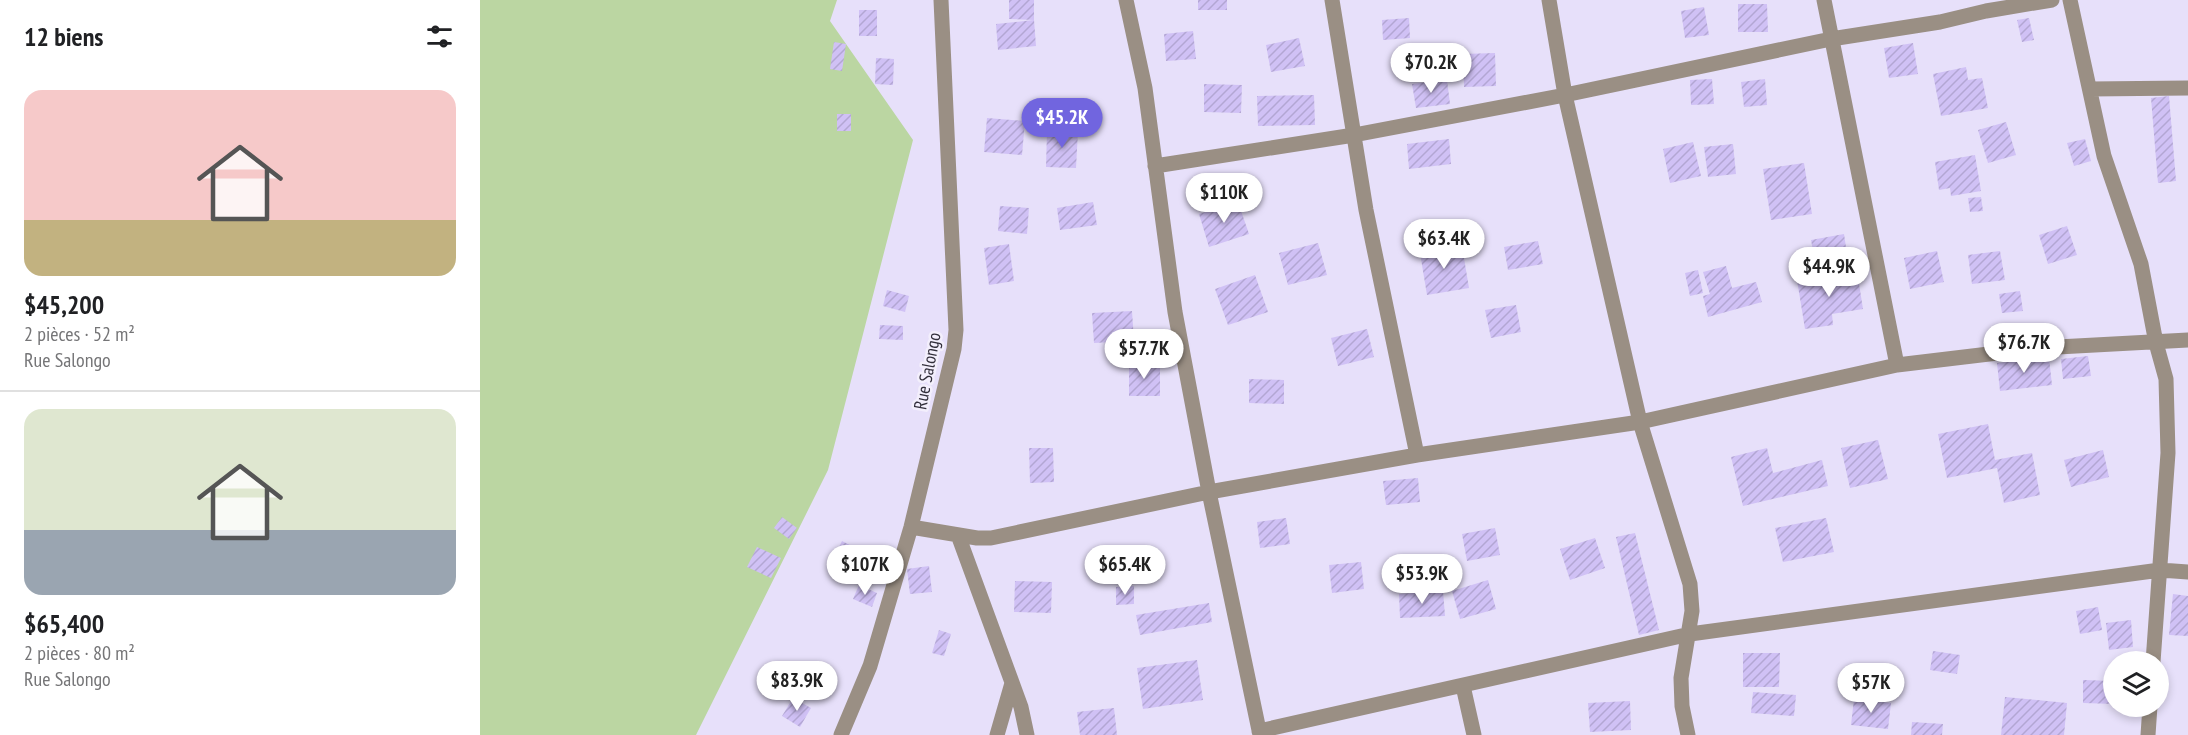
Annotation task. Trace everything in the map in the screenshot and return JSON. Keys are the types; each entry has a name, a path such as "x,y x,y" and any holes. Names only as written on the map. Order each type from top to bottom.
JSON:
{"street":[{"name":"Rue Salongo","path":"841,735 870,666 911,527 951,367 956,330 941,0"},
{"path":"1126,0 1144,88 1175,312 1209,492 1259,733 1690,634 2160,570 2188,572"},
{"path":"1332,0 1366,210 1417,455"},
{"path":"1549,0 1565,95 1640,422 1690,584 1692,611 1690,634 1682,660 1681,678 1682,706 1688,735"},
{"path":"1824,0 1897,365"},
{"path":"1155,166 1354,135 1565,95 1831,39 1940,22 1986,11 2052,0"},
{"path":"2070,0 2104,156 2141,264 2156,343 2166,380 2168,453 2154,651"},
{"path":"2090,89 2188,88"},
{"path":"911,527 991,538 1209,492 1417,455 1640,422 1897,365 2039,348 2188,340"},
{"path":"958,535 1021,707 1027,735"},
{"path":"997,735 1012,683"},
{"path":"1463,686 1474,735"},
{"path":"2148,735 2149,717"}],"green space":[{"path":"480,0 837,0 830,21 913,140 828,470 696,735 480,735"}],"building":[{"path":"1009,0 1034,0 1034,20 1009,19"},
{"path":"1198,0 1227,0 1227,10 1198,10"},
{"path":"1738,4 1767,4 1768,32 1738,32"},
{"path":"1704,7 1709,35 1685,38 1681,11"},
{"path":"859,10 877,10 877,36 859,36"},
{"path":"1409,18 1410,38 1383,40 1382,20"},
{"path":"2029,18 2034,40 2022,42 2017,20"},
{"path":"1034,20 1036,46 998,50 996,24"},
{"path":"1193,31 1196,59 1166,61 1164,34"},
{"path":"1299,38 1305,66 1271,72 1266,45"},
{"path":"834,42 846,44 842,71 830,69"},
{"path":"1913,43 1918,74 1889,78 1884,48"},
{"path":"1495,53 1496,86 1464,87 1463,54"},
{"path":"876,58 894,59 893,85 875,84"},
{"path":"1966,67 1968,80 1982,78 1988,108 1941,116 1933,74"},
{"path":"1712,79 1714,104 1691,105 1690,80"},
{"path":"1765,79 1767,105 1744,107 1741,82"},
{"path":"1447,80 1450,104 1416,108 1412,84"},
{"path":"1204,84 1242,85 1241,113 1204,112"},
{"path":"1314,95 1315,125 1258,126 1257,96"},
{"path":"2169,96 2176,181 2158,183 2151,98"},
{"path":"837,114 851,114 851,131 837,131"},
{"path":"987,118 1025,121 1022,155 984,152"},
{"path":"2006,122 2016,155 1988,163 1978,130"},
{"path":"1047,130 1078,131 1076,168 1046,167"},
{"path":"1449,139 1451,164 1409,169 1407,144"},
{"path":"2085,139 2091,161 2074,166 2067,143"},
{"path":"1693,142 1701,176 1670,183 1663,149"},
{"path":"1733,144 1736,174 1708,177 1704,147"},
{"path":"1975,155 1981,191 1951,196 1950,188 1939,190 1935,162"},
{"path":"1804,163 1812,214 1771,220 1763,169"},
{"path":"1981,197 1983,211 1970,212 1968,198"},
{"path":"1093,202 1097,225 1060,230 1057,208"},
{"path":"1238,202 1249,234 1209,247 1199,214"},
{"path":"1000,206 1029,208 1027,234 998,231"},
{"path":"2067,226 2077,255 2048,264 2039,235"},
{"path":"1844,234 1849,267 1817,272 1811,240"},
{"path":"1538,241 1543,264 1508,270 1504,247"},
{"path":"1318,243 1327,275 1288,285 1279,253"},
{"path":"1009,244 1014,281 989,285 984,248"},
{"path":"1462,246 1469,288 1427,295 1420,253"},
{"path":"1937,251 1944,282 1910,289 1904,258"},
{"path":"2000,251 2005,280 1972,284 1968,255"},
{"path":"1726,266 1732,288 1756,282 1762,302 1708,317 1703,296 1710,294 1703,272"},
{"path":"1698,270 1703,293 1690,296 1685,273"},
{"path":"1857,271 1863,309 1832,314 1833,325 1805,329 1797,280"},
{"path":"1255,275 1268,312 1228,325 1215,289"},
{"path":"887,290 909,296 905,312 883,306"},
{"path":"2020,291 2023,311 2002,313 1999,294"},
{"path":"1516,305 1521,332 1491,338 1485,310"},
{"path":"1132,311 1134,341 1094,343 1092,313"},
{"path":"880,325 903,326 903,340 879,339"},
{"path":"1367,329 1374,357 1338,366 1331,338"},
{"path":"2088,356 2091,376 2063,379 2061,359"},
{"path":"2049,358 2052,385 2000,391 1997,363"},
{"path":"1129,364 1160,365 1160,396 1129,396"},
{"path":"1249,379 1284,380 1284,404 1249,403"},
{"path":"1988,424 1995,460 2032,453 2040,495 2004,503 1997,468 1947,478 1938,434"},
{"path":"1878,440 1888,479 1850,488 1841,448"},
{"path":"1029,448 1053,448 1054,482 1030,483"},
{"path":"1767,448 1773,473 1822,460 1828,486 1743,506 1731,457"},
{"path":"2103,450 2109,477 2071,487 2064,460"},
{"path":"1418,478 1420,502 1386,505 1383,481"},
{"path":"782,517 797,528 789,539 774,528"},
{"path":"1286,518 1290,544 1260,548 1257,522"},
{"path":"1826,518 1834,552 1783,562 1775,528"},
{"path":"1495,528 1500,555 1467,561 1462,534"},
{"path":"1635,533 1659,630 1639,635 1616,537"},
{"path":"1595,538 1605,568 1570,580 1560,549"},
{"path":"842,541 867,554 855,578 830,565"},
{"path":"757,547 781,558 771,578 747,567"},
{"path":"1361,562 1364,589 1332,593 1329,565"},
{"path":"929,566 932,592 910,594 907,569"},
{"path":"1488,580 1496,609 1460,619 1452,591"},
{"path":"1015,581 1052,582 1051,613 1014,612"},
{"path":"859,585 877,593 872,607 853,599"},
{"path":"1134,586 1134,604 1116,605 1116,587"},
{"path":"1443,591 1445,616 1400,618 1399,594"},
{"path":"2173,594 2188,596 2188,636 2169,635"},
{"path":"1209,603 1212,622 1140,635 1136,615"},
{"path":"2098,607 2102,630 2080,634 2076,611"},
{"path":"2131,620 2133,647 2109,650 2106,623"},
{"path":"939,630 951,634 944,656 932,653"},
{"path":"1933,651 1960,655 1957,674 1930,670"},
{"path":"1743,653 1780,653 1779,687 1743,687"},
{"path":"1197,660 1203,700 1143,709 1137,668"},
{"path":"2083,680 2103,681 2103,704 2083,703"},
{"path":"1753,692 1796,695 1794,716 1751,713"},
{"path":"2005,697 2067,703 2064,735 2001,735"},
{"path":"793,698 811,708 800,727 782,716"},
{"path":"1854,699 1891,703 1888,729 1851,725"},
{"path":"1630,701 1631,730 1590,732 1588,703"},
{"path":"1114,708 1117,735 1080,735 1077,712"},
{"path":"1912,722 1943,724 1942,735 1911,735"}]}
